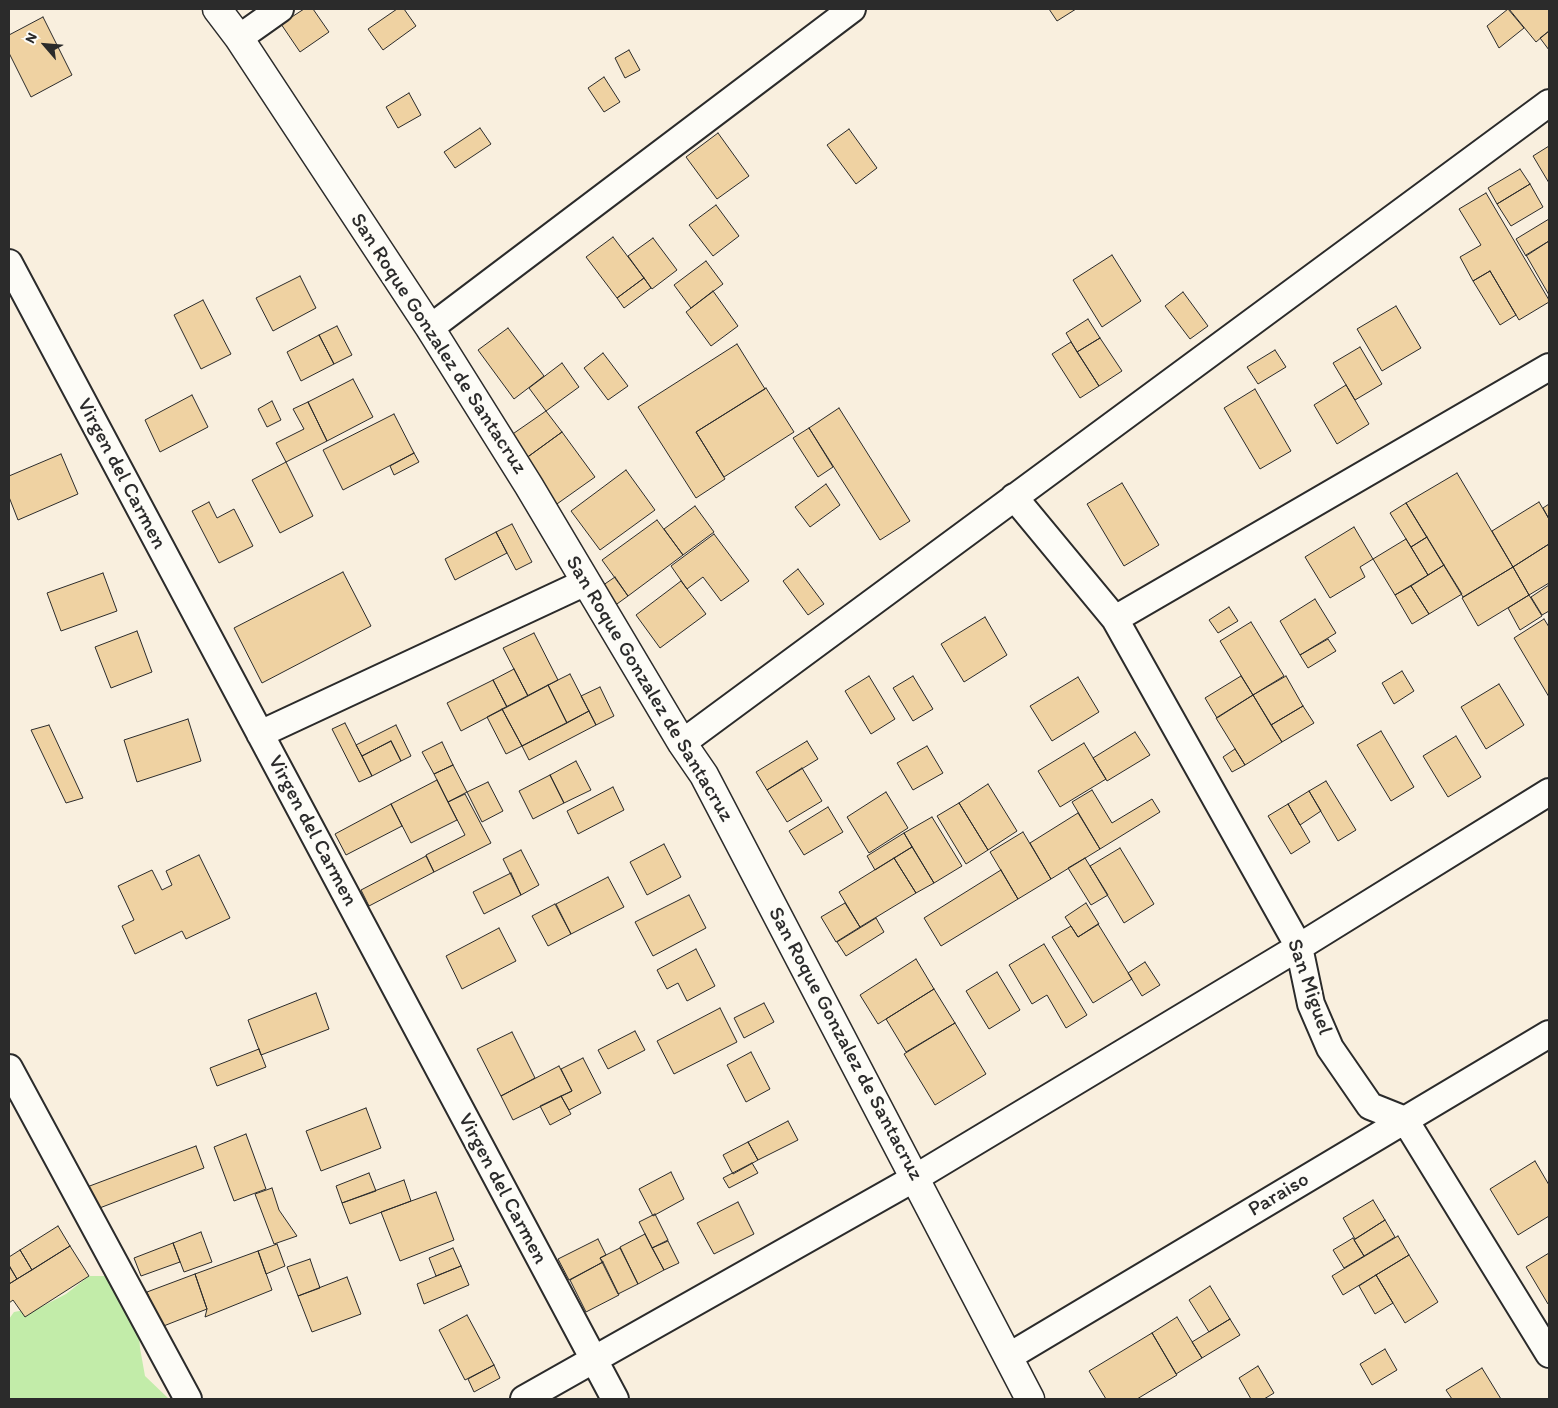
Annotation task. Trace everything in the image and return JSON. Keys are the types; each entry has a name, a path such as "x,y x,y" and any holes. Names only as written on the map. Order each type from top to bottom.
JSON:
{"street":[{"name":"San Roque Gonzalez de Santacruz","path":"218,9 430,328 529,486 682,742 704,775 1030,1399"},
{"path":"239,38 280,9"},
{"path":"430,328 852,9"},
{"path":"682,742 1549,103"},
{"name":"Virgen del Carmen","path":"9,263 615,1399"},
{"path":"1115,619 1549,367"},
{"name":"San Miguel","path":"1014,497 1115,619 1298,947 1311,1004 1330,1048 1370,1106 1405,1120"},
{"path":"260,734 586,582"},
{"path":"524,1399 915,1178 1298,947 1549,792"},
{"name":"Paraiso","path":"1008,1357 1549,1034"},
{"path":"9,1068 188,1399"},
{"path":"1405,1120 1549,1354"}],"green space":[{"path":"89,1276 115,1276 138,1323 145,1376 169,1399 9,1399 9,1319 14,1312 41,1307 66,1294"}],"building":[{"path":"304,9 313,9 329,32 300,52 281,24"},
{"path":"397,9 404,9 416,26 383,50 368,29"},
{"path":"1049,9 1076,9 1057,21"},
{"path":"1508,9 1524,28 1499,48 1487,26"},
{"path":"1509,9 1549,9 1549,31 1536,42"},
{"path":"43,17 72,75 31,97 9,53 9,35"},
{"path":"1549,31 1549,50 1540,38"},
{"path":"629,50 640,70 625,78 615,58"},
{"path":"604,77 620,102 604,112 588,88"},
{"path":"409,93 421,115 398,128 386,107"},
{"path":"480,128 491,144 455,168 444,152"},
{"path":"849,129 877,168 856,184 827,145"},
{"path":"718,133 749,176 717,199 686,157"},
{"path":"1549,146 1549,183 1533,156"},
{"path":"1520,169 1530,184 1497,204 1488,188"},
{"path":"1530,184 1543,207 1511,226 1497,204"},
{"path":"1486,193 1549,300 1549,302 1519,320 1490,271 1473,281 1460,257 1481,245 1459,209"},
{"path":"716,205 739,236 713,256 689,225"},
{"path":"1549,219 1549,241 1526,256 1516,239"},
{"path":"613,237 644,278 617,298 586,257"},
{"path":"653,238 677,270 652,289 628,256"},
{"path":"1549,241 1549,295 1526,255"},
{"path":"1112,255 1141,301 1102,327 1073,280"},
{"path":"706,261 723,284 691,308 674,285"},
{"path":"1490,271 1516,315 1500,325 1473,281"},
{"path":"300,276 316,308 273,331 256,298"},
{"path":"644,278 651,288 624,308 617,298"},
{"path":"713,291 738,326 711,346 686,312"},
{"path":"1183,292 1208,326 1190,339 1165,306"},
{"path":"203,300 231,354 201,369 174,315"},
{"path":"1396,306 1421,348 1382,371 1357,329"},
{"path":"1088,319 1100,338 1077,352 1066,333"},
{"path":"337,326 352,355 334,364 319,335"},
{"path":"508,328 544,376 514,399 478,350"},
{"path":"319,335 334,364 301,381 287,352"},
{"path":"1100,338 1122,371 1099,386 1077,352"},
{"path":"1071,342 1099,386 1080,398 1052,354"},
{"path":"737,344 765,389 696,432 725,479 696,498 638,407"},
{"path":"1360,347 1382,384 1355,400 1333,363"},
{"path":"1275,350 1286,367 1258,384 1247,367"},
{"path":"603,353 628,386 608,400 584,368"},
{"path":"562,363 579,387 546,411 529,388"},
{"path":"353,379 373,417 327,441 308,402"},
{"path":"1346,385 1369,424 1337,444 1314,405"},
{"path":"766,388 794,432 724,477 696,432"},
{"path":"1255,389 1291,451 1260,469 1224,408"},
{"path":"192,395 208,427 160,452 145,420"},
{"path":"272,401 281,420 267,427 258,409"},
{"path":"308,402 327,441 286,462 276,443 304,429 293,409"},
{"path":"839,408 910,521 880,540 809,428"},
{"path":"546,411 562,432 518,464 504,440"},
{"path":"394,414 414,453 343,490 323,450"},
{"path":"809,428 833,467 818,477 793,438"},
{"path":"562,432 595,477 547,511 518,464"},
{"path":"414,453 419,462 394,475 390,466"},
{"path":"61,454 78,494 18,520 9,497 9,476"},
{"path":"286,462 313,516 280,533 252,480"},
{"path":"626,470 655,510 600,550 571,511"},
{"path":"1457,473 1513,567 1463,597 1406,503"},
{"path":"1122,483 1159,545 1124,566 1087,504"},
{"path":"826,484 840,505 810,527 795,507"},
{"path":"209,502 217,518 234,509 253,546 219,563 192,511"},
{"path":"1539,502 1549,519 1549,544 1513,567 1492,531"},
{"path":"1406,503 1427,537 1411,547 1390,513"},
{"path":"1549,504 1549,519 1543,508"},
{"path":"695,506 714,532 683,555 664,529"},
{"path":"657,520 683,555 628,596 602,560"},
{"path":"512,524 532,562 516,570 496,532"},
{"path":"1354,527 1373,559 1360,567 1365,577 1330,598 1305,557"},
{"path":"496,532 507,553 455,580 445,559"},
{"path":"714,534 749,581 721,601 703,577 687,589 671,566"},
{"path":"1427,537 1444,565 1428,575 1411,547"},
{"path":"1406,539 1428,575 1395,595 1373,559"},
{"path":"1549,544 1549,583 1529,595 1513,567"},
{"path":"1444,565 1462,594 1429,614 1411,586"},
{"path":"1513,567 1529,595 1478,626 1462,598"},
{"path":"798,569 824,604 808,615 783,581"},
{"path":"343,572 371,626 262,683 234,628"},
{"path":"103,573 117,611 61,631 47,593"},
{"path":"615,577 628,596 610,609 596,590"},
{"path":"681,581 706,614 660,648 636,615"},
{"path":"1549,585 1549,611 1542,615 1531,597"},
{"path":"1411,586 1429,614 1412,624 1395,595"},
{"path":"1529,595 1542,616 1520,630 1508,608"},
{"path":"1315,599 1336,633 1300,655 1280,621"},
{"path":"1229,607 1238,621 1218,633 1209,620"},
{"path":"985,617 1007,655 964,682 941,644"},
{"path":"1544,619 1549,627 1549,697 1514,638"},
{"path":"1251,622 1284,676 1253,695 1220,641"},
{"path":"137,631 152,672 111,688 95,647"},
{"path":"534,633 558,680 528,696 503,648"},
{"path":"1328,639 1336,651 1308,668 1300,655"},
{"path":"514,669 528,696 507,707 493,680"},
{"path":"1402,671 1414,691 1394,704 1382,683"},
{"path":"570,674 589,711 567,723 548,685"},
{"path":"869,676 895,719 871,734 845,691"},
{"path":"913,676 933,709 913,721 893,688"},
{"path":"1241,676 1253,695 1217,718 1205,698"},
{"path":"1286,676 1303,706 1271,725 1253,695"},
{"path":"1078,677 1099,712 1052,741 1030,706"},
{"path":"493,680 507,707 461,731 447,703"},
{"path":"1499,684 1524,725 1486,749 1461,707"},
{"path":"548,685 567,723 522,746 502,709"},
{"path":"600,687 614,716 596,725 581,696"},
{"path":"1253,695 1282,742 1245,765 1216,718"},
{"path":"1303,706 1314,723 1282,742 1271,725"},
{"path":"502,709 522,746 506,754 487,717"},
{"path":"589,711 596,725 529,760 522,746"},
{"path":"188,719 201,761 137,782 124,740"},
{"path":"345,723 372,776 359,782 332,729"},
{"path":"49,725 83,798 66,803 31,730"},
{"path":"396,725 411,756 401,761 391,741 362,756 356,745"},
{"path":"1381,731 1414,787 1391,801 1357,745"},
{"path":"1135,732 1150,755 1107,781 1093,758"},
{"path":"1456,736 1481,777 1448,797 1423,756"},
{"path":"391,741 401,761 372,776 362,756"},
{"path":"807,741 818,759 767,790 756,772"},
{"path":"442,742 453,765 434,774 422,752"},
{"path":"1084,743 1106,779 1060,807 1038,771"},
{"path":"927,746 943,773 913,790 897,763"},
{"path":"1235,749 1245,765 1232,772 1223,757"},
{"path":"576,761 591,790 564,803 550,775"},
{"path":"453,765 467,792 448,802 434,774"},
{"path":"802,768 822,801 787,822 767,790"},
{"path":"550,775 564,803 533,819 519,791"},
{"path":"437,780 457,820 411,843 391,804"},
{"path":"1326,781 1356,830 1338,841 1309,791"},
{"path":"488,782 503,811 482,822 467,792"},
{"path":"988,784 1017,831 988,850 959,803"},
{"path":"613,787 624,810 578,834 567,811"},
{"path":"1092,790 1112,823 1152,799 1160,812 1100,849 1072,802"},
{"path":"1309,791 1321,811 1300,825 1288,804"},
{"path":"886,792 908,828 869,853 847,817"},
{"path":"465,794 491,843 434,872 426,855 465,835 448,802"},
{"path":"959,803 988,850 966,864 937,816"},
{"path":"391,804 402,826 346,855 335,834"},
{"path":"1288,804 1310,842 1291,854 1268,816"},
{"path":"828,807 843,832 804,855 789,831"},
{"path":"1078,813 1100,849 1051,879 1030,843"},
{"path":"932,817 962,866 934,883 904,833"},
{"path":"1023,832 1051,879 1018,899 990,852"},
{"path":"904,833 912,847 875,870 867,856"},
{"path":"664,844 681,877 647,895 630,862"},
{"path":"912,847 934,883 916,893 894,858"},
{"path":"1120,848 1154,904 1124,923 1090,866"},
{"path":"521,850 539,885 521,895 503,859"},
{"path":"199,855 230,918 186,939 182,931 135,954 122,926 134,920 118,886 152,870 162,890 172,885 166,871"},
{"path":"426,856 434,872 369,906 361,890"},
{"path":"894,858 916,893 860,927 839,892"},
{"path":"1085,858 1108,895 1091,905 1068,868"},
{"path":"1001,870 1018,899 941,946 924,918"},
{"path":"511,873 521,895 484,914 473,892"},
{"path":"608,877 624,907 571,934 556,904"},
{"path":"689,895 706,928 653,956 635,922"},
{"path":"845,903 860,927 836,942 821,917"},
{"path":"1086,903 1099,924 1078,937 1065,917"},
{"path":"555,904 571,934 548,946 532,916"},
{"path":"876,918 884,932 846,956 837,942"},
{"path":"1098,924 1132,979 1093,1003 1052,937 1071,926 1078,937"},
{"path":"499,928 516,961 462,989 446,956"},
{"path":"1044,944 1087,1015 1066,1028 1047,995 1032,1004 1009,965"},
{"path":"696,949 715,986 687,1001 678,983 667,989 657,970"},
{"path":"916,959 934,989 878,1024 860,995"},
{"path":"1145,962 1160,985 1142,996 1128,973"},
{"path":"997,972 1020,1010 989,1029 966,991"},
{"path":"934,989 955,1023 906,1052 886,1019"},
{"path":"316,993 329,1029 261,1055 248,1020"},
{"path":"764,1003 774,1022 744,1038 734,1018"},
{"path":"720,1008 737,1042 674,1074 657,1041"},
{"path":"955,1023 986,1074 935,1105 904,1054"},
{"path":"635,1031 645,1050 608,1069 598,1050"},
{"path":"512,1032 535,1078 501,1096 477,1049"},
{"path":"259,1049 266,1067 217,1086 210,1068"},
{"path":"751,1052 770,1089 746,1102 727,1065"},
{"path":"583,1058 601,1093 569,1110 561,1096 572,1091 561,1069"},
{"path":"559,1066 572,1091 513,1120 501,1096"},
{"path":"561,1096 571,1114 550,1125 540,1106"},
{"path":"366,1108 381,1148 321,1171 306,1131"},
{"path":"788,1121 798,1140 758,1160 748,1142"},
{"path":"246,1134 266,1189 234,1201 214,1147"},
{"path":"748,1142 758,1160 733,1174 723,1155"},
{"path":"196,1146 204,1168 97,1209 87,1187"},
{"path":"1535,1161 1549,1185 1549,1216 1518,1235 1490,1189"},
{"path":"752,1163 758,1173 729,1188 723,1178"},
{"path":"671,1172 684,1199 653,1216 639,1189"},
{"path":"369,1173 376,1191 342,1203 336,1186"},
{"path":"404,1180 411,1201 350,1224 342,1203"},
{"path":"272,1188 279,1210 297,1236 274,1244 255,1194"},
{"path":"436,1192 454,1240 400,1261 381,1212"},
{"path":"1373,1200 1385,1220 1355,1239 1343,1218"},
{"path":"738,1202 754,1234 714,1254 697,1223"},
{"path":"655,1214 668,1240 652,1248 639,1222"},
{"path":"1385,1220 1395,1237 1364,1256 1354,1240"},
{"path":"58,1226 70,1246 32,1270 20,1250"},
{"path":"201,1232 212,1262 184,1272 173,1243"},
{"path":"645,1234 664,1270 638,1284 620,1247"},
{"path":"1398,1236 1409,1255 1343,1295 1332,1276"},
{"path":"1353,1238 1364,1256 1344,1268 1333,1250"},
{"path":"598,1239 606,1255 600,1258 603,1262 569,1280 558,1259"},
{"path":"668,1241 679,1263 664,1270 652,1248"},
{"path":"173,1243 180,1262 141,1276 134,1258"},
{"path":"277,1244 285,1266 266,1274 258,1251"},
{"path":"70,1246 89,1276 25,1317 13,1300 9,1303 9,1284"},
{"path":"453,1248 461,1266 436,1276 429,1258"},
{"path":"620,1248 638,1284 618,1294 600,1258"},
{"path":"20,1250 32,1270 17,1279 9,1265 9,1257"},
{"path":"258,1251 272,1290 205,1317 207,1309 195,1274"},
{"path":"1549,1253 1549,1303 1548,1304 1526,1267"},
{"path":"1409,1255 1438,1302 1405,1323 1376,1275"},
{"path":"310,1259 320,1288 298,1296 287,1267"},
{"path":"603,1262 619,1295 586,1312 570,1280"},
{"path":"9,1266 17,1279 9,1284"},
{"path":"461,1266 469,1285 424,1304 417,1284"},
{"path":"195,1274 207,1309 161,1327 147,1292"},
{"path":"1376,1275 1393,1303 1375,1314 1359,1286"},
{"path":"347,1277 361,1314 312,1332 298,1296"},
{"path":"1210,1286 1230,1319 1209,1332 1189,1300"},
{"path":"467,1315 494,1365 465,1380 439,1330"},
{"path":"1177,1317 1202,1358 1176,1374 1152,1333"},
{"path":"1230,1319 1240,1335 1202,1358 1192,1342"},
{"path":"1152,1333 1177,1375 1137,1399 1106,1399 1089,1371"},
{"path":"1385,1349 1397,1370 1372,1385 1360,1364"},
{"path":"494,1365 500,1378 474,1392 468,1379"},
{"path":"1258,1366 1274,1393 1264,1399 1251,1399 1239,1378"},
{"path":"1482,1368 1501,1399 1452,1399 1446,1390"}]}
